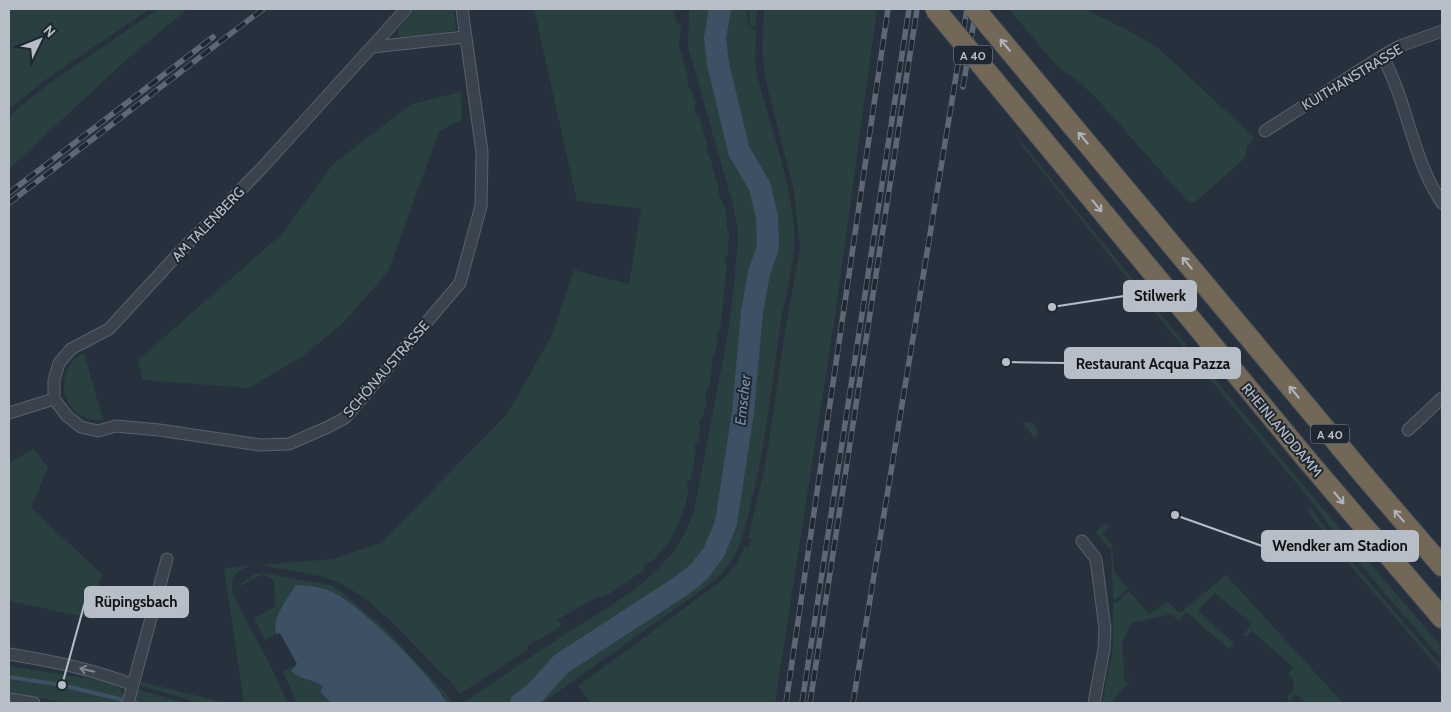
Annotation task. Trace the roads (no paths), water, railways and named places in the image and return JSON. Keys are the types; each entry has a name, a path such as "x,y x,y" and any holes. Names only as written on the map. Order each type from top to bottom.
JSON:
{"highway":[{"name":"RHEINLANDDAMM","path":"934,9 1276,423 1442,618"},
{"name":"A 40","path":"975,9 1442,566"}],"street":[{"name":"AM TALENBERG","path":"54,399 54,380 59,363 71,349 109,329 178,254 262,168 406,9"},
{"name":"SCHÖNAUSTRASSE","path":"54,399 66,416 81,427 98,430 116,426 150,429 260,445 289,444 344,418 460,283 481,206 482,152 462,9"},
{"name":"KUITHANSTRASSE","path":"1265,131 1382,56 1400,46 1442,31"},
{"path":"372,47 465,37"},
{"path":"1382,56 1391,72 1417,151 1436,194 1442,203"},
{"path":"1408,430 1442,398"},
{"path":"9,413 54,399"},
{"path":"1082,541 1096,559 1105,629 1104,649 1094,703"},
{"path":"128,703 167,559"},
{"path":"9,654 111,676 132,687"},
{"path":"9,699 34,703"}],"water":[{"path":"296,585 313,586 330,591 358,609 410,657 438,689 446,701 445,703 331,703 320,692 323,686 298,676 291,671 297,664 280,633 276,634 275,628 278,615"}],"waterway":[{"name":"Emscher","path":"521,703 535,693 561,664 681,586 699,572 714,552 726,523 743,412 752,312 759,273 768,247 767,217 760,187 739,151 718,64 715,38 720,9"},
{"path":"9,677 62,685 136,703"}],"railway":[{"path":"9,203 263,9"},
{"path":"786,703 888,9"},
{"path":"802,703 909,9"},
{"path":"810,703 917,9"},
{"path":"853,703 967,9"},
{"path":"963,87 976,9"},
{"path":"9,193 213,37"}],"place":[{"name":"Stilwerk","path":"1052,307"},
{"name":"Restaurant Acqua Pazza","path":"1006,362"},
{"name":"Wendker am Stadion","path":"1175,515"},
{"name":"Rüpingsbach","path":"62,685"}]}
